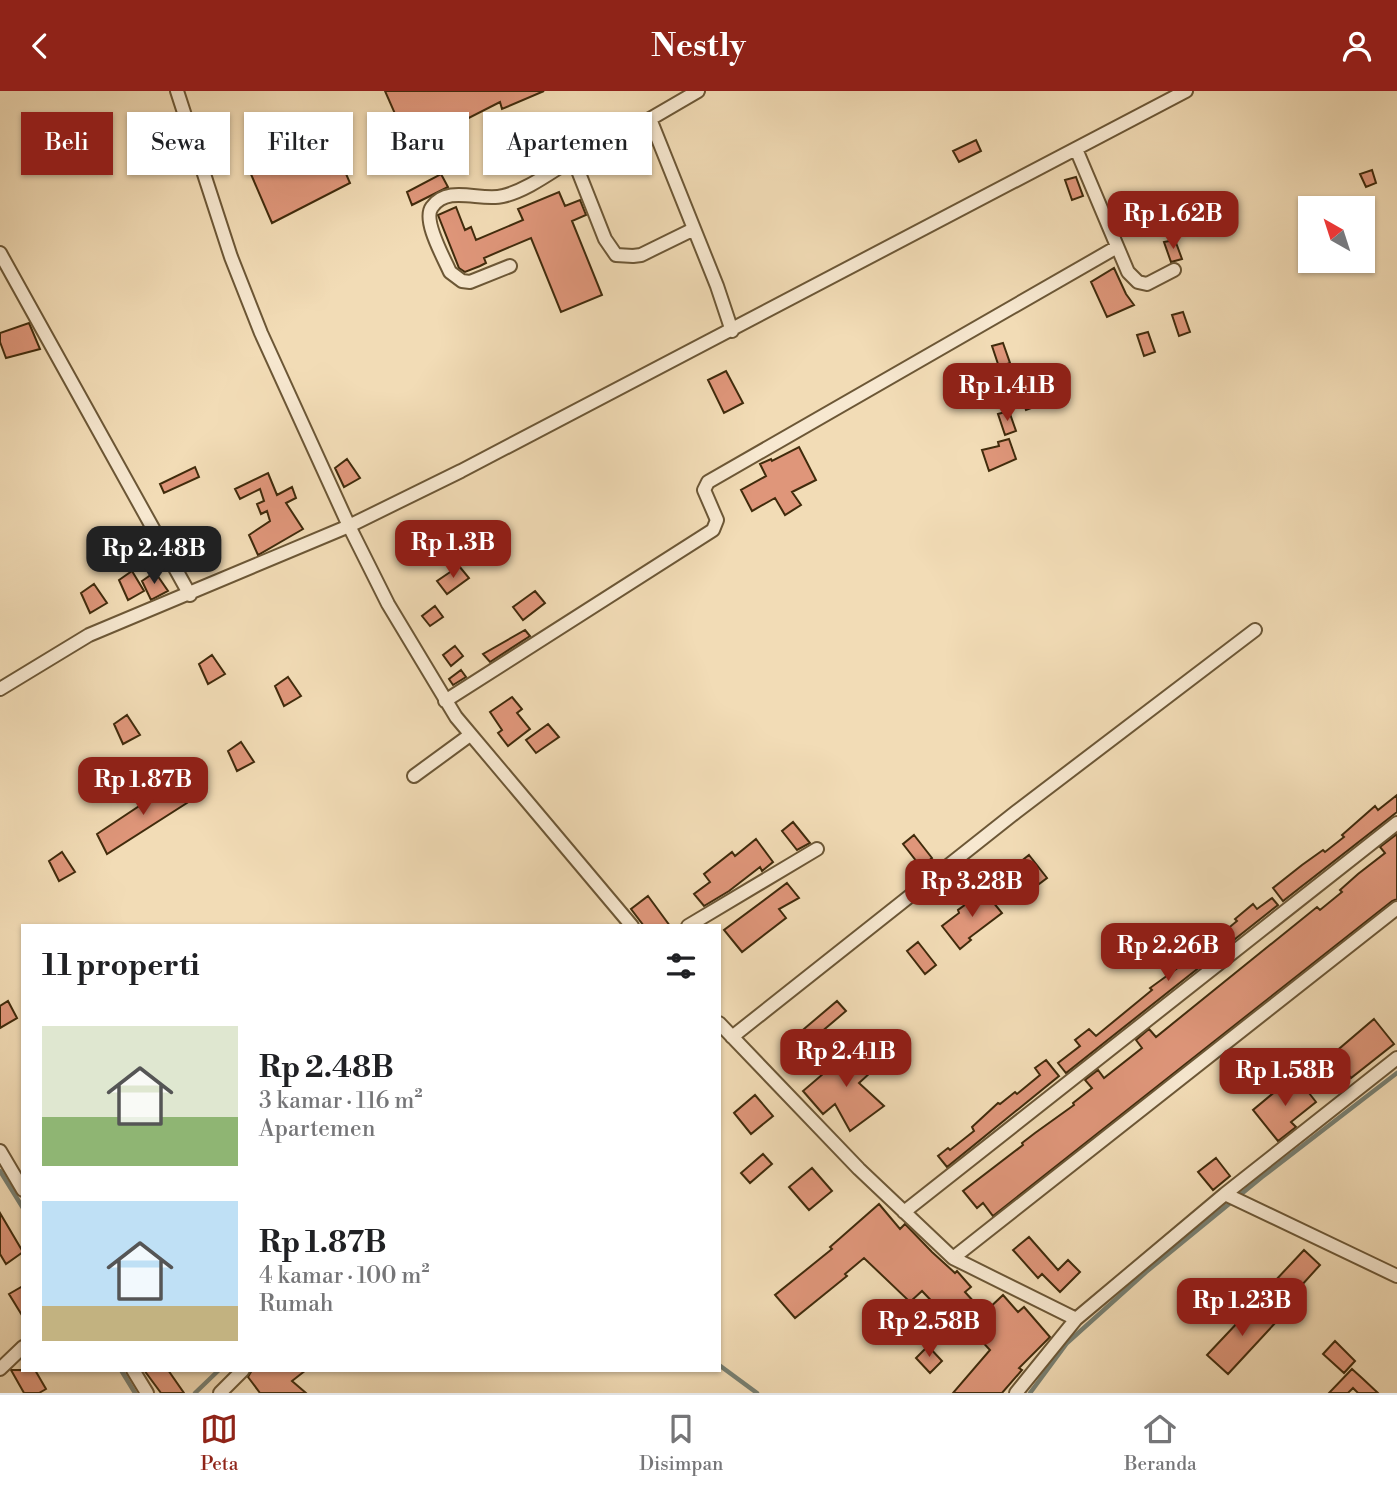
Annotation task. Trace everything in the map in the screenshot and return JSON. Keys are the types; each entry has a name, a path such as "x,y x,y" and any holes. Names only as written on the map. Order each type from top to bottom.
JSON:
{"street":[{"path":"177,91 231,257 261,333 349,526 388,604 445,701 470,736 630,924"},
{"path":"652,118 698,91"},
{"path":"0,689 89,635 349,526 461,471 732,331 1181,92"},
{"path":"652,124 732,331"},
{"path":"1076,149 1132,278 1142,284 1154,282 1174,271"},
{"path":"510,266 470,282 455,277 450,272 429,222 430,210 445,197 457,194 503,196 544,175"},
{"path":"580,175 605,239 615,255 625,257 642,254 694,229"},
{"path":"445,701 713,530 717,520 704,490 712,479 1117,247"},
{"path":"0,253 199,591"},
{"path":"732,1037 1026,803 1255,630"},
{"path":"414,776 470,736"},
{"path":"904,1212 1397,823"},
{"path":"691,924 817,849"},
{"path":"953,1258 1397,908"},
{"path":"721,1025 904,1212 953,1258 1076,1319"},
{"path":"1016,1393 1076,1319 1225,1193 1397,1058"},
{"path":"0,1151 21,1187"},
{"path":"1225,1193 1397,1276"},
{"path":"0,1369 21,1349"},
{"path":"134,1372 147,1393"},
{"path":"220,1393 241,1372"}],"building":[{"path":"385,91 544,91 502,109 500,102 469,118 469,112 394,112"},
{"path":"976,140 981,151 959,162 953,151"},
{"path":"1372,170 1376,183 1366,187 1360,174"},
{"path":"251,175 347,175 350,183 272,223"},
{"path":"439,175 448,187 412,205 407,192"},
{"path":"1076,177 1083,196 1072,200 1065,180"},
{"path":"559,192 565,206 580,200 586,215 572,221 602,295 561,312 531,238 484,258 486,263 480,266 465,272 459,268 438,215 456,207 465,230 471,227 476,240 523,220 518,209"},
{"path":"1175,240 1182,259 1171,262 1164,242"},
{"path":"1114,268 1134,305 1107,317 1091,282"},
{"path":"1183,312 1190,332 1179,336 1172,315"},
{"path":"29,323 40,349 6,358 0,342 0,333"},
{"path":"1148,332 1155,352 1144,356 1137,335"},
{"path":"1003,343 1010,363 999,367 992,346"},
{"path":"726,371 743,403 724,413 708,380"},
{"path":"1030,386 1037,406 1026,410 1019,389"},
{"path":"1009,411 1016,431 1005,435 998,414"},
{"path":"1009,439 1016,459 989,471 982,450 999,446 998,442"},
{"path":"799,447 816,480 792,492 801,505 785,515 775,498 752,511 741,490 766,476 760,464"},
{"path":"347,459 360,478 344,487 335,468"},
{"path":"195,467 199,477 164,493 160,484"},
{"path":"268,473 277,495 292,487 296,498 286,503 303,529 258,555 249,535 270,521 267,511 261,514 257,504 264,501 260,489 240,499 235,489"},
{"path":"202,534 215,554 198,563 189,543"},
{"path":"459,566 469,578 447,594 437,581"},
{"path":"132,571 144,591 128,600 119,580"},
{"path":"155,572 168,591 151,600 142,581"},
{"path":"94,584 107,603 90,613 81,593"},
{"path":"535,591 545,603 523,620 513,607"},
{"path":"435,606 443,617 430,626 422,616"},
{"path":"525,630 530,636 490,662 483,654"},
{"path":"455,646 463,656 451,666 443,655"},
{"path":"212,655 225,674 208,684 199,664"},
{"path":"461,670 466,677 453,685 449,679"},
{"path":"288,677 301,696 284,706 275,686"},
{"path":"512,697 522,709 517,713 530,729 508,746 498,733 502,730 490,712"},
{"path":"127,715 140,735 123,744 114,724"},
{"path":"548,724 559,737 536,753 526,740"},
{"path":"241,742 254,762 237,771 228,751"},
{"path":"177,781 190,801 107,854 97,834"},
{"path":"1397,795 1397,812 1283,901 1273,888 1344,837 1342,835 1375,806 1378,810"},
{"path":"793,822 810,843 797,850 782,831"},
{"path":"1397,834 1397,899 993,1216 983,1203 977,1208 963,1191 1074,1105 1073,1103 1092,1088 1085,1080 1098,1070 1104,1078 1142,1048 1136,1040 1149,1029 1156,1037 1317,907 1320,910 1385,853 1380,847"},
{"path":"914,835 932,858 921,867 903,844"},
{"path":"756,839 773,862 762,871 760,867 704,906 694,894 710,882 704,874 732,852 735,856"},
{"path":"62,852 75,872 59,881 49,861"},
{"path":"1029,855 1047,878 1019,899 1001,877"},
{"path":"787,883 799,898 779,909 786,918 742,952 724,930"},
{"path":"984,891 1002,913 969,938 971,940 960,949 942,926"},
{"path":"648,896 669,924 642,924 631,909"},
{"path":"1272,898 1278,905 1066,1073 1058,1063 1080,1046 1075,1040 1089,1029 1096,1036 1152,990 1150,988 1186,962 1183,959 1216,933 1219,936 1253,904 1257,909"},
{"path":"918,942 936,965 925,974 907,951"},
{"path":"8,1001 17,1018 0,1028 0,1006"},
{"path":"837,1001 846,1011 794,1055 785,1045"},
{"path":"1374,1019 1394,1044 1351,1078 1333,1054"},
{"path":"865,1045 876,1054 862,1064 870,1073 859,1083 884,1106 850,1131 835,1104 823,1114 803,1091 851,1050 853,1053"},
{"path":"1046,1060 1059,1076 947,1167 938,1156 974,1131 972,1127 998,1103 1015,1092 1017,1094 1040,1075 1035,1068"},
{"path":"1295,1075 1316,1102 1291,1122 1296,1127 1278,1141 1253,1110"},
{"path":"755,1095 773,1116 751,1134 734,1113"},
{"path":"763,1154 772,1164 750,1183 741,1173"},
{"path":"1216,1158 1230,1176 1213,1190 1198,1172"},
{"path":"812,1168 832,1191 809,1210 789,1187"},
{"path":"879,1204 900,1229 905,1224 955,1273 957,1271 971,1287 965,1292 984,1313 1003,1295 1018,1312 1024,1307 1050,1337 1019,1368 1022,1370 1002,1393 953,1393 990,1350 951,1308 944,1314 922,1291 910,1302 864,1258 845,1274 847,1276 795,1318 775,1295 832,1249 830,1247"},
{"path":"0,1213 21,1249 21,1253 6,1264 0,1254"},
{"path":"1029,1237 1058,1270 1068,1260 1080,1272 1060,1292 1042,1274 1038,1278 1013,1250"},
{"path":"1304,1250 1320,1265 1291,1297 1274,1282"},
{"path":"21,1287 21,1314 9,1294"},
{"path":"1257,1302 1277,1321 1228,1374 1207,1355"},
{"path":"1335,1341 1355,1361 1344,1373 1323,1354"},
{"path":"928,1346 942,1361 930,1373 916,1358"},
{"path":"1352,1369 1378,1393 1358,1393 1353,1388 1348,1393 1329,1393"},
{"path":"11,1370 36,1372 46,1389 39,1393 24,1393"},
{"path":"145,1372 169,1372 184,1393 161,1393"},
{"path":"251,1372 303,1372 292,1381 306,1393 260,1393 248,1377"}],"waterway":[{"path":"1030,1393 1067,1343 1146,1272 1262,1177 1397,1073"},
{"path":"0,1171 21,1205"},
{"path":"721,1366 757,1393"},
{"path":"122,1372 135,1393"},
{"path":"195,1393 217,1372"}]}
